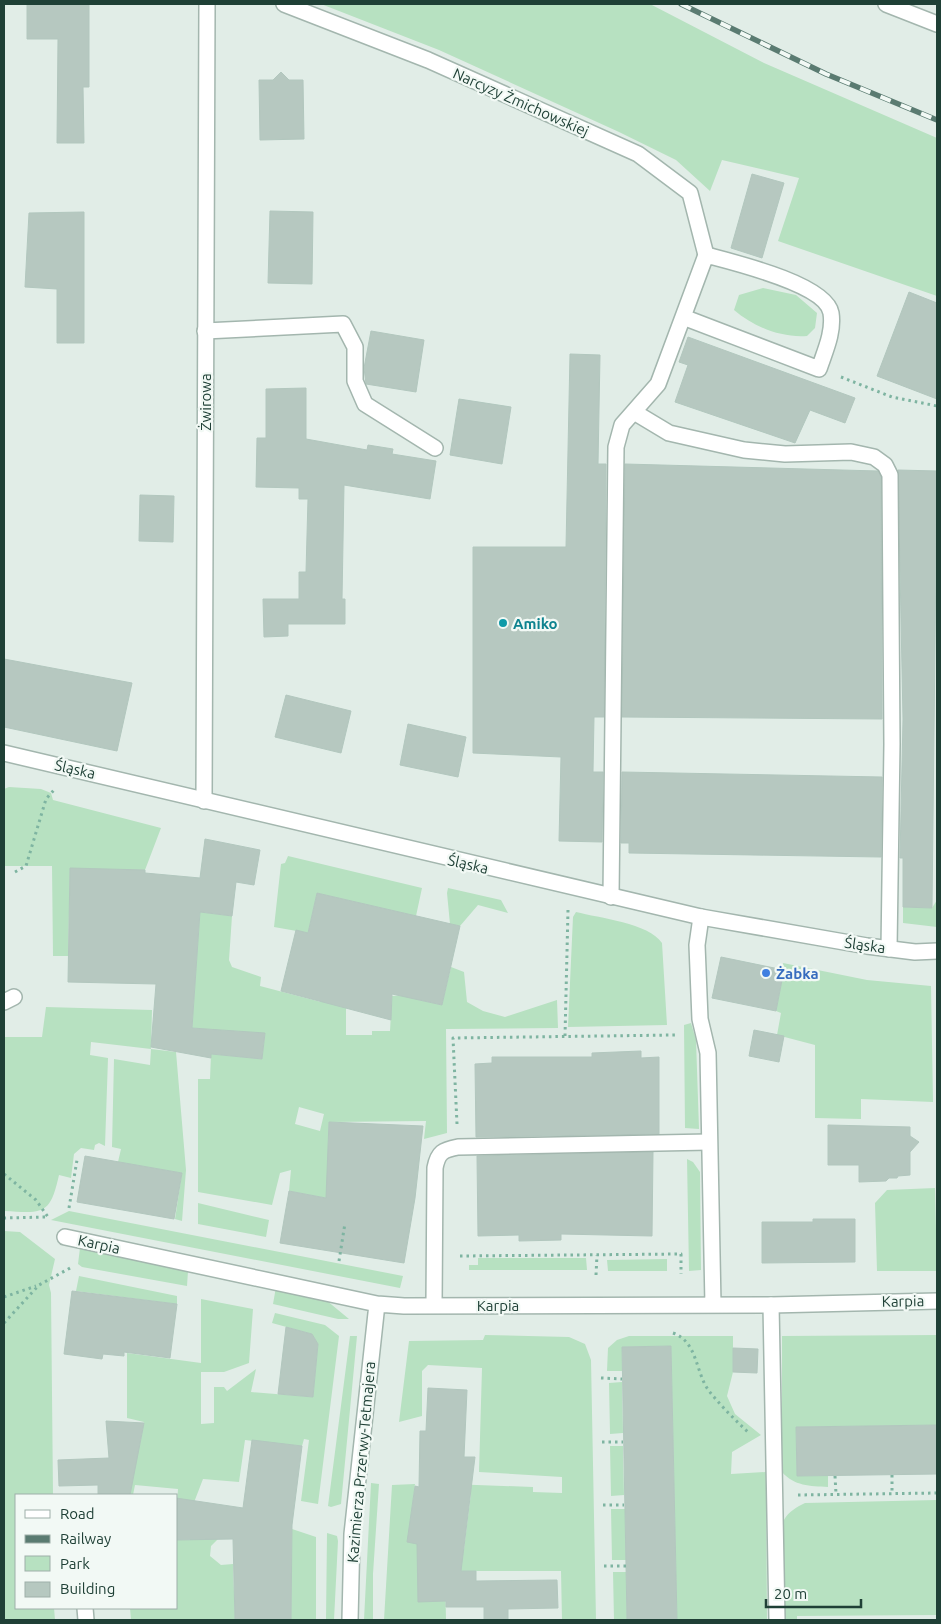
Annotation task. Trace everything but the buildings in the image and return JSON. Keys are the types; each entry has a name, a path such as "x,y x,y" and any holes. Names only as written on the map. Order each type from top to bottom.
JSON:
{"street":[{"name":"Żwirowa","path":"204,800 206,4"},
{"name":"Narcyzy Żmichowskiej","path":"284,4 428,60 638,154 690,193 706,255"},
{"path":"886,4 937,24"},
{"path":"611,898 616,447 622,425 658,384 706,255 789,281 819,295 831,311 831,329 819,369 683,317"},
{"path":"205,331 343,324 355,347 355,382 365,404 435,448"},
{"path":"634,412 669,433 744,450 785,454 851,452 874,457 885,465 890,475 892,744 889,949"},
{"name":"Śląska","path":"4,753 611,898 701,917 889,949 937,952"},
{"path":"701,917 697,945 700,1019 708,1054 713,1305"},
{"path":"434,1306 434,1168 437,1156 442,1151 458,1147 709,1142"},
{"name":"Karpia","path":"65,1237 377,1304 434,1306 713,1305 937,1301"},
{"name":"Kazimierza Przerwy-Tetmajera","path":"350,1620 352,1534 377,1304"},
{"path":"771,1304 777,1620"}],"path":[{"path":"819,369 892,397 937,406"},
{"path":"15,872 26,866 46,799 56,787"},
{"path":"565,1036 568,909"},
{"path":"69,1208 77,1160"},
{"path":"4,1174 36,1200 48,1217 4,1218"},
{"path":"339,1261 345,1223"},
{"path":"596,1254 596,1275"},
{"path":"681,1254 682,1274"},
{"path":"4,1297 39,1285 72,1267"},
{"path":"4,1323 39,1285"},
{"path":"673,1333 681,1336 693,1352 707,1389 728,1414 756,1438 774,1439"},
{"path":"602,1378 622,1379"},
{"path":"602,1442 624,1442"},
{"path":"892,1475 892,1493"},
{"path":"835,1476 836,1494"},
{"path":"775,1496 937,1493"},
{"path":"604,1505 624,1505"},
{"path":"604,1566 626,1566"}],"green space":[{"path":"321,4 650,4 764,63 937,138 937,296 778,241 799,178 722,160 710,191 676,160 619,132 439,50"},
{"path":"763,288 796,295 817,313 815,328 807,336 778,333 750,322 734,310 739,295"},
{"path":"9,787 41,789 51,793 53,800 161,828 145,870 70,869 68,956 53,956 52,866 4,866 4,789"},
{"path":"288,856 422,888 416,916 317,893 308,933 274,927 281,864 285,863"},
{"path":"448,888 501,900 508,913 478,905 460,926 450,924"},
{"path":"937,900 937,927 903,923 903,907 932,908"},
{"path":"200,912 232,916 229,960 232,967 261,977 260,986 321,1002 326,978 346,1006 346,1035 372,1035 372,1031 390,1031 392,996 420,994 419,1000 442,1005 451,967 464,972 467,1002 483,1011 505,1017 557,1000 558,1028 446,1029 447,1133 424,1139 426,1121 329,1122 328,1149 348,1202 289,1191 291,1170 280,1173 272,1205 198,1192 198,1079 210,1079 211,1054 262,1059 265,1034 192,1028","holes":["299,1107 324,1114 320,1131 295,1124"]},
{"path":"576,912 635,926 656,936 662,943 667,1025 568,1027 573,917"},
{"path":"783,963 867,980 931,986 933,1102 861,1099 861,1119 815,1118 815,1045 777,1035 781,1013 776,1011 784,970"},
{"path":"46,1007 152,1010 151,1049 91,1042 90,1055 108,1058 105,1146 99,1143 95,1145 94,1150 81,1148 74,1154 71,1178 59,1175 52,1198 43,1209 28,1212 4,1211 4,1037 42,1037"},
{"path":"691,1023 696,1040 699,1129 685,1128 684,1025"},
{"path":"151,1049 176,1052 186,1170 182,1221 175,1219 182,1173 118,1162 121,1149 112,1147 114,1059 150,1065"},
{"path":"687,1159 693,1162 700,1172 701,1270 689,1271"},
{"path":"935,1188 937,1271 877,1271 875,1203 887,1190"},
{"path":"198,1203 269,1220 266,1237 198,1224"},
{"path":"69,1211 403,1276 400,1288 51,1220"},
{"path":"4,1231 20,1232 55,1259 49,1285 51,1293 53,1494 15,1494 15,1609 54,1609 55,1620 4,1620"},
{"path":"80,1248 188,1271 187,1286 82,1267 78,1264"},
{"path":"478,1258 586,1258 587,1270 469,1270 469,1265 478,1265"},
{"path":"667,1259 667,1271 608,1271 607,1260"},
{"path":"79,1276 177,1296 177,1304 76,1291"},
{"path":"276,1287 326,1300 349,1319 338,1319 273,1304"},
{"path":"201,1299 253,1309 249,1363 224,1372 201,1372 201,1424 214,1423 214,1387 224,1387 227,1391 256,1369 251,1392 313,1397 318,1344 312,1334 272,1323 275,1313 325,1325 339,1336 318,1504 301,1501 309,1440 304,1439 302,1446 245,1440 239,1482 203,1479 193,1505 178,1504 178,1489 135,1485 133,1494 129,1494 130,1457 140,1444 144,1422 127,1418 127,1353 201,1363"},
{"path":"485,1335 569,1337 585,1344 591,1360 596,1620 562,1620 561,1571 445,1571 446,1620 384,1620 392,1485 415,1484 408,1542 464,1549 471,1493 450,1484 533,1487 533,1492 562,1493 562,1477 479,1472 482,1368 428,1365 422,1371 422,1416 399,1422 409,1341 483,1340"},
{"path":"937,1335 937,1425 796,1427 797,1476 828,1476 828,1487 797,1483 782,1472 782,1336"},
{"path":"350,1336 357,1336 341,1504 331,1507 328,1506"},
{"path":"629,1336 733,1336 733,1372 727,1396 735,1414 761,1435 732,1452 731,1474 766,1472 767,1620 677,1620 671,1346 622,1347 622,1371 607,1371 608,1348 617,1340"},
{"path":"622,1382 623,1433 610,1434 609,1383"},
{"path":"610,1446 623,1446 624,1495 611,1496"},
{"path":"371,1483 379,1484 373,1574 373,1620 364,1620"},
{"path":"937,1500 937,1615 797,1616 797,1620 783,1620 780,1539 784,1520 793,1510 805,1503"},
{"path":"611,1509 625,1509 626,1560 612,1560"},
{"path":"292,1529 316,1537 316,1620 291,1620"},
{"path":"327,1533 337,1536 338,1541 334,1620 326,1620"},
{"path":"191,1534 220,1537 211,1546 210,1556 221,1565 233,1564 235,1620 131,1620 130,1609 178,1609 178,1540 190,1540"},
{"path":"613,1572 626,1572 627,1620 614,1620"}],"railway":[{"path":"681,4 826,74 937,120"}],"place":[{"name":"Amiko","path":"503,623"},
{"name":"Żabka","path":"766,973"}]}
